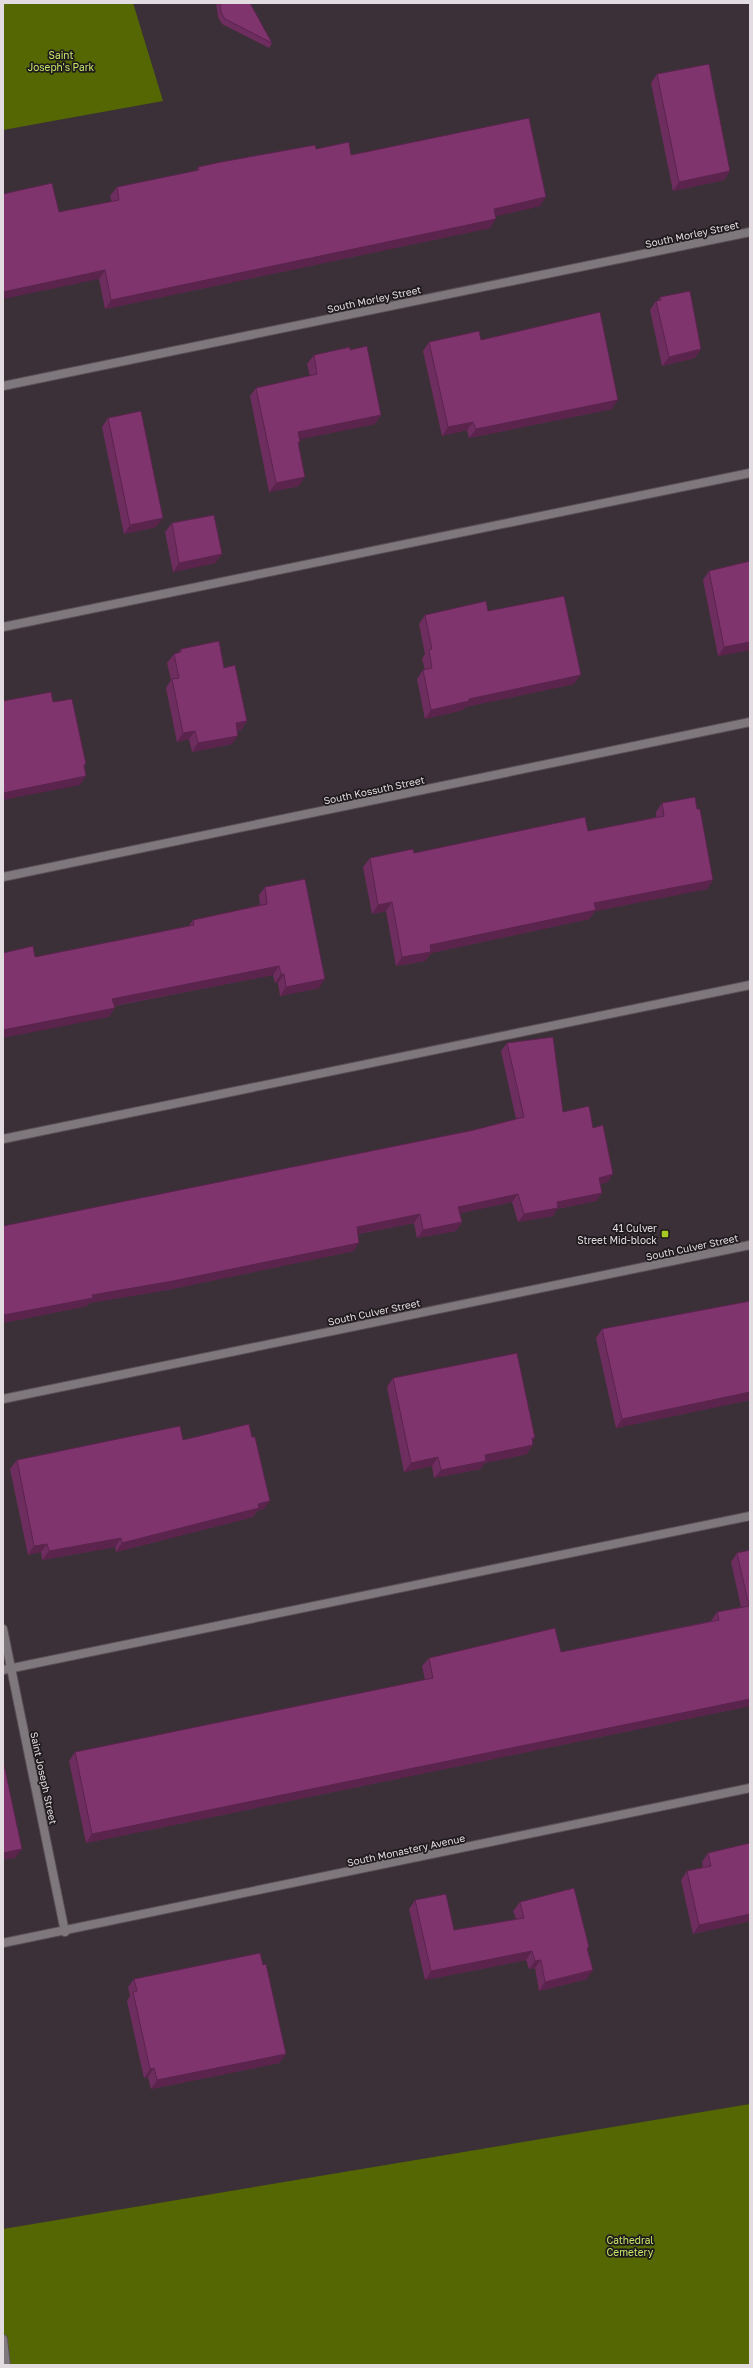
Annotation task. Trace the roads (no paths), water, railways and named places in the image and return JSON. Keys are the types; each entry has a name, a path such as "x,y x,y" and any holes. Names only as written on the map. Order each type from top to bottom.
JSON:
{"street":[{"name":"South Morley Street","path":"3,386 750,232"},
{"path":"3,627 750,473"},
{"name":"South Kossuth Street","path":"3,877 750,722"},
{"path":"3,1139 750,985"},
{"name":"South Culver Street","path":"3,1399 750,1245"},
{"path":"7,1670 750,1516"},
{"name":"Saint Joseph Street","path":"3,1629 7,1670 65,1932"},
{"name":"South Monastery Avenue","path":"3,1943 65,1932 750,1788"},
{"path":"3,2339 6,2365"}],"place":[{"name":"41 Culver Street Mid-block","path":"665,1234"}],"park label":[{"name":"Saint Joseph's Park","path":"61,60"},
{"name":"Cathedral Cemetery","path":"630,2246"}]}
